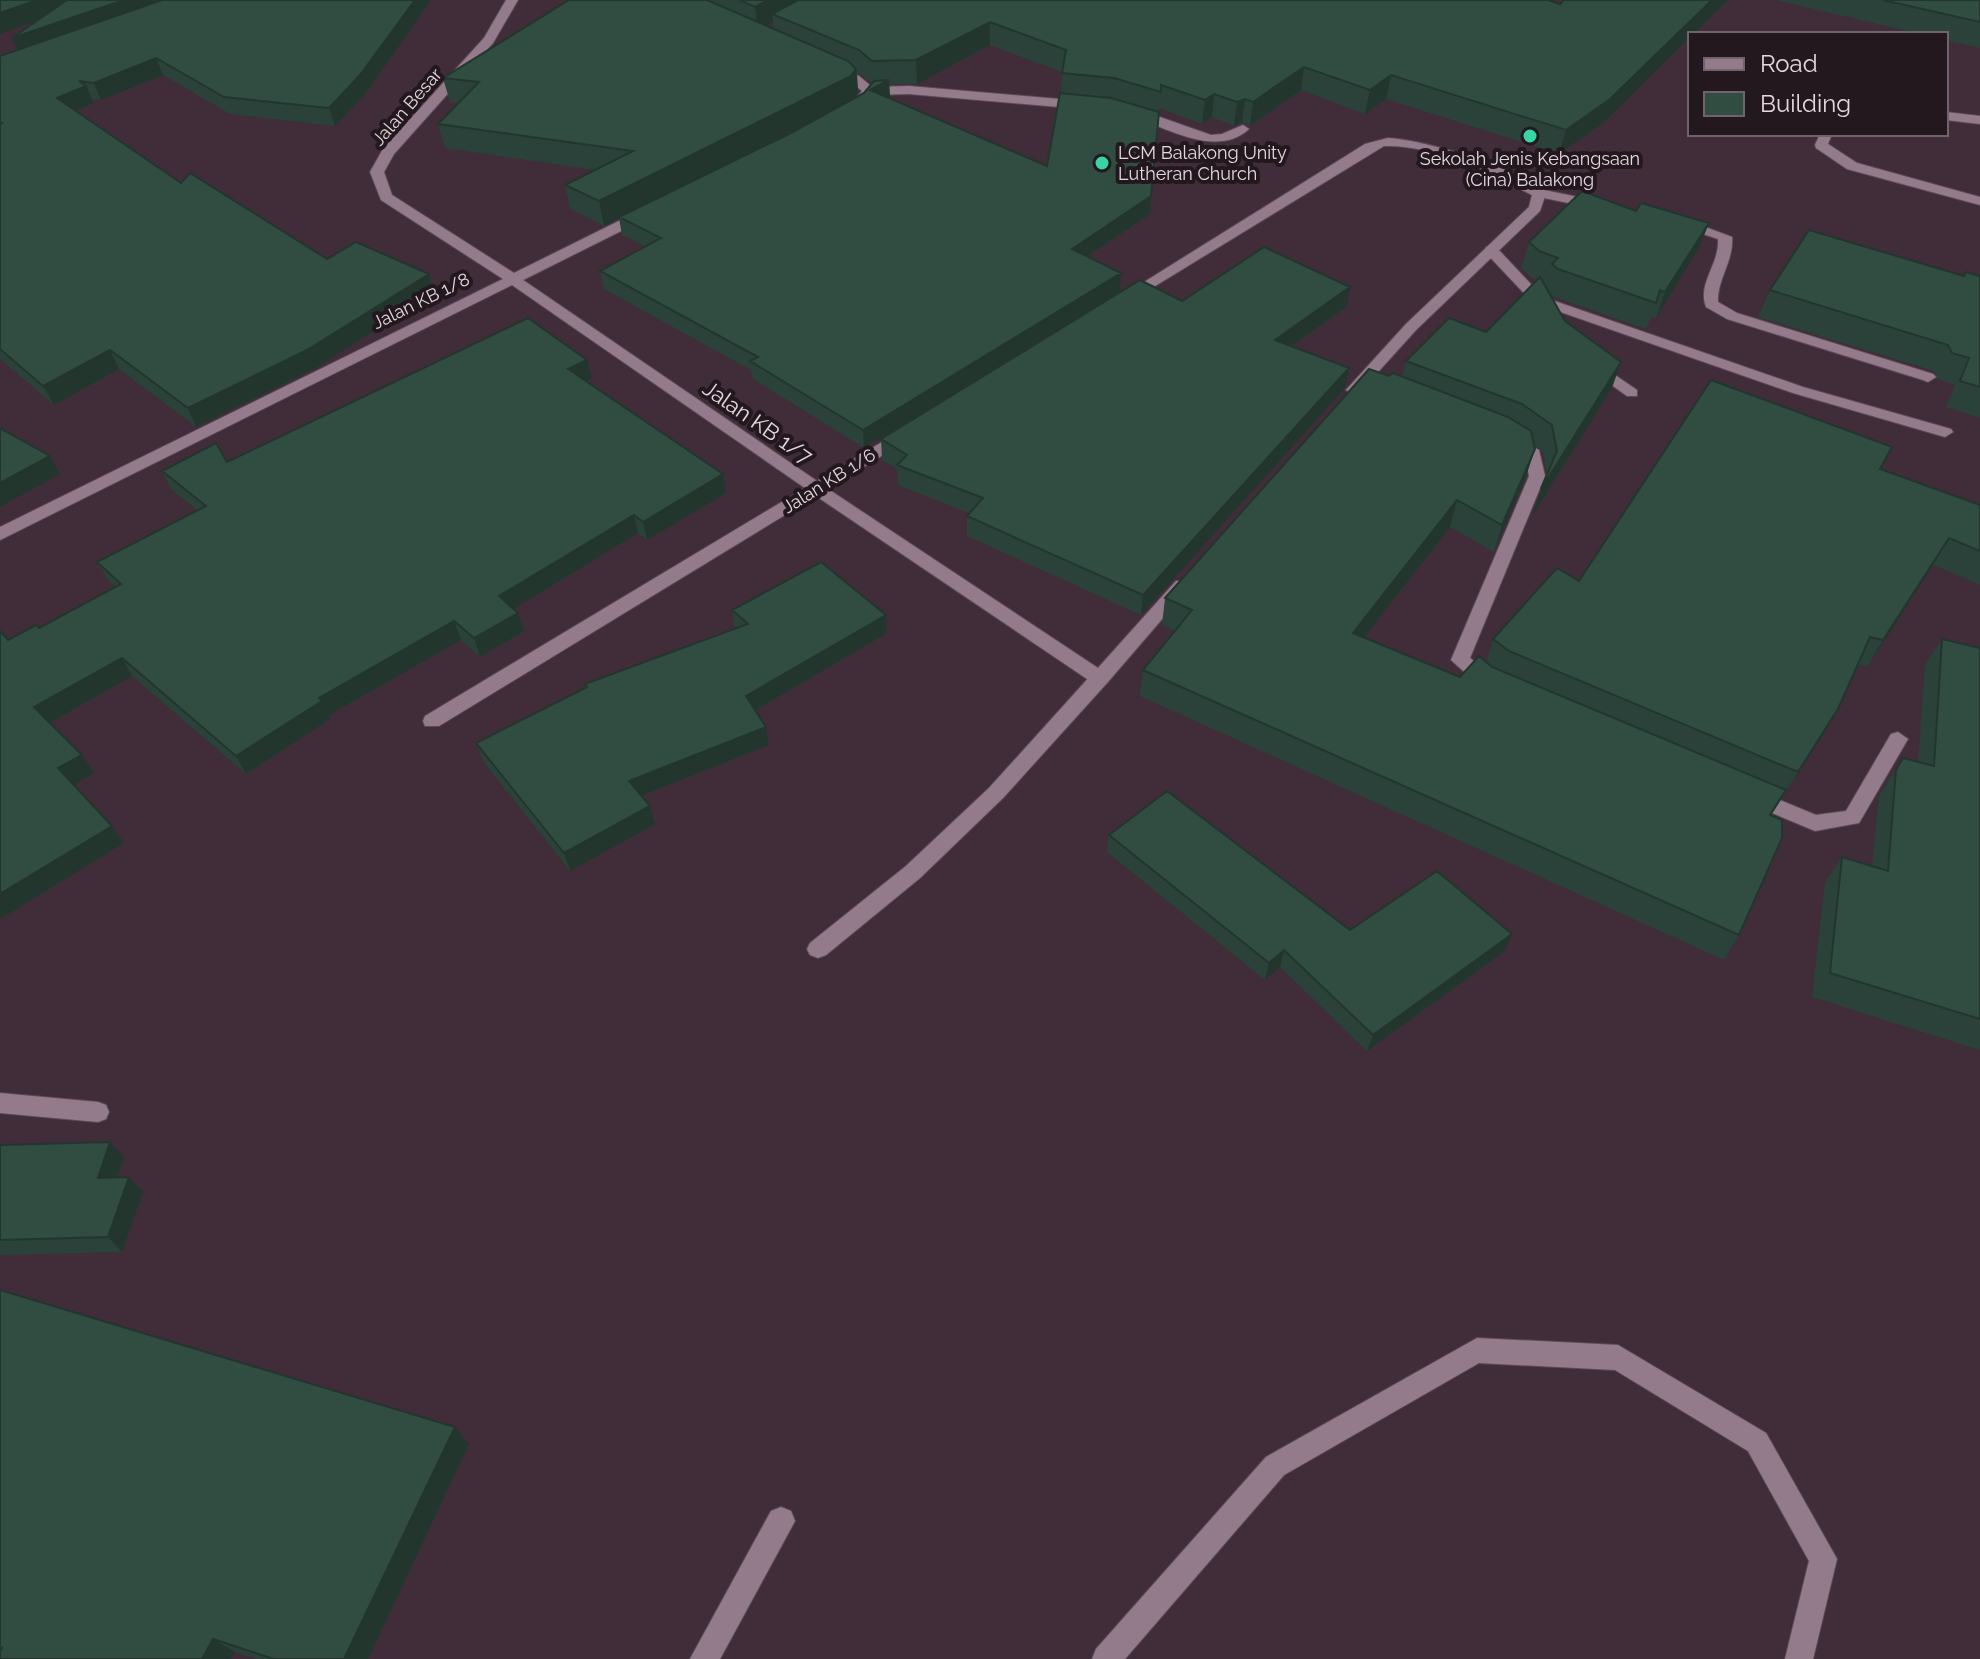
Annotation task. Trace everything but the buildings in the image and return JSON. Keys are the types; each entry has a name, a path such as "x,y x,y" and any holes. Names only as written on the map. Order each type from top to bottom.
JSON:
{"street":[{"name":"Jalan Besar","path":"512,0 489,40 388,152 377,172 386,197 513,279"},
{"path":"827,67 855,79 869,91 909,90 1102,106"},
{"path":"854,108 869,91"},
{"path":"1122,110 1210,139 1225,138 1243,129"},
{"path":"1948,116 1980,120"},
{"path":"1825,136 1821,145 1852,166 1980,201"},
{"path":"1110,308 1370,147 1389,141 1428,148 1517,181 1539,193 1611,208"},
{"path":"1341,405 1369,384 1411,327 1535,208 1539,193"},
{"name":"Jalan KB 1/8","path":"0,534 656,209"},
{"path":"1669,219 1698,225 1725,237 1728,249 1709,291 1711,304 1732,316 1928,377"},
{"path":"1491,250 1543,301 1556,329"},
{"name":"Jalan KB 1/7","path":"513,279 817,489 1100,678"},
{"path":"1543,301 1798,390 1945,432"},
{"path":"1586,359 1632,393"},
{"name":"Jalan KB 1/6","path":"432,721 923,423"},
{"path":"1493,431 1533,454 1537,476 1460,660 1491,685 1506,691"},
{"path":"818,949 913,872 996,793 1193,572"},
{"path":"1740,792 1815,823 1852,818 1898,739"},
{"path":"0,1103 98,1112"},
{"path":"1106,1659 1275,1466 1477,1350 1618,1358 1757,1442 1823,1559 1799,1659"},
{"path":"704,1659 781,1521"}],"place":[{"name":"Sekolah Jenis Kebangsaan (Cina) Balakong","path":"1530,136"},
{"name":"LCM Balakong Unity Lutheran Church","path":"1102,163"}]}
